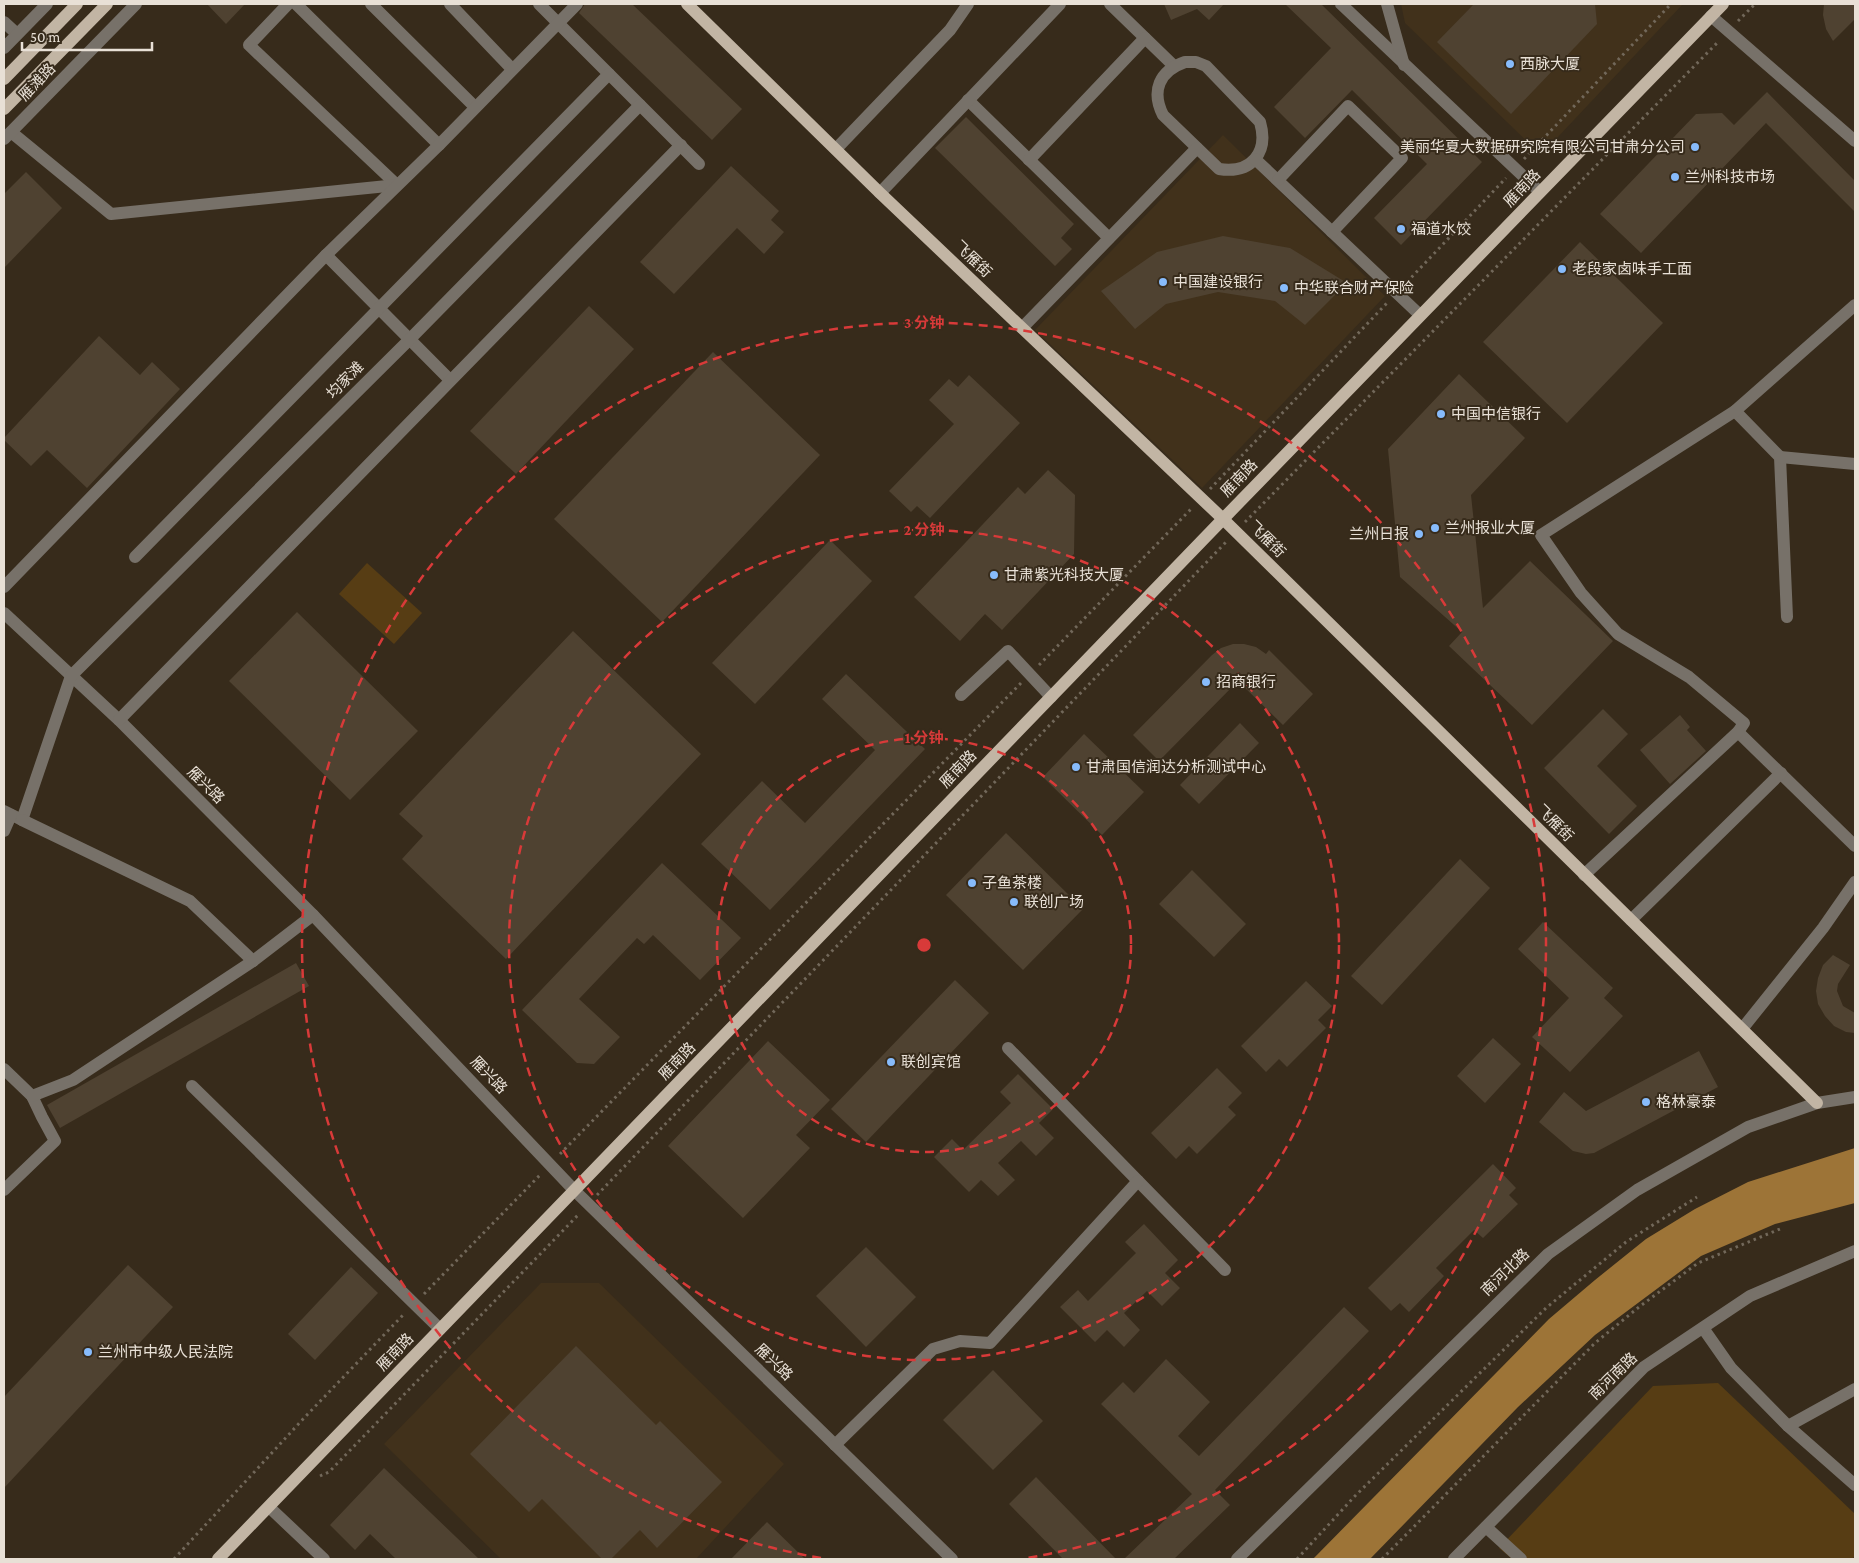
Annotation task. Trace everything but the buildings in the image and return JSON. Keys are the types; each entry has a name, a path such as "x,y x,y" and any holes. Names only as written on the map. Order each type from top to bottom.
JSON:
{"main road":[{"name":"雁滩路","path":"4,79 77,4"},
{"name":"雁滩路","path":"4,109 107,4"},
{"name":"飞雁街","path":"687,4 880,193 1202,498 1817,1104"},
{"name":"雁南路","path":"218,1559 1723,4"}],"street":[{"path":"4,48 46,4"},
{"name":"雁滩路","path":"7,135 136,4"},
{"path":"288,4 250,45 398,185"},
{"path":"296,4 439,145"},
{"path":"371,4 475,107"},
{"path":"450,4 512,68"},
{"path":"539,4 699,164"},
{"path":"4,587 326,255 439,145 576,4"},
{"path":"836,149 950,30 968,4"},
{"path":"880,193 1060,4"},
{"path":"1110,4 1174,66"},
{"path":"1341,4 1540,192"},
{"path":"1387,4 1404,64"},
{"path":"1712,16 1855,142"},
{"path":"4,22 17,34"},
{"path":"1029,160 1145,38"},
{"path":"1185,62 1196,62 1206,66 1260,122 1263,133 1262,144 1255,159 1241,169 1230,171 1219,169 1163,115 1158,105 1156,94 1159,83 1165,73 1174,66 1185,62"},
{"path":"136,557 609,74"},
{"path":"968,100 1108,238"},
{"name":"均家滩","path":"71,676 410,339 640,105"},
{"path":"1278,180 1348,106 1389,145 1402,158 1332,232"},
{"path":"7,135 111,214 398,185"},
{"path":"119,720 681,145"},
{"path":"1022,328 1197,148"},
{"path":"1255,159 1420,315"},
{"path":"326,255 450,380"},
{"path":"1584,874 1738,732 1744,723 1689,678 1618,634 1581,593 1541,535 1735,412 1855,305"},
{"path":"1735,412 1780,457 1855,464"},
{"path":"1780,457 1787,617"},
{"name":"雁兴路","path":"4,613 119,720 313,915 574,1190 952,1559"},
{"path":"961,696 1008,651 1051,697"},
{"path":"4,831 71,676"},
{"path":"1738,732 1855,846"},
{"path":"1631,920 1780,773"},
{"path":"12,815 190,901 253,961"},
{"path":"1742,1030 1824,928 1855,882"},
{"path":"32,1096 73,1080 253,961 313,915"},
{"path":"1008,1048 1225,1270"},
{"path":"4,1069 32,1096 55,1141 4,1190"},
{"path":"192,1086 440,1329"},
{"name":"南河北路","path":"1237,1559 1548,1254 1637,1190 1748,1127 1817,1104 1855,1097"},
{"path":"835,1445 934,1349 960,1341 990,1342 1138,1181"},
{"name":"南河南路","path":"1454,1559 1644,1367 1750,1296 1855,1251"},
{"path":"1702,1328 1731,1368 1788,1426 1855,1485"},
{"path":"1788,1426 1855,1389"},
{"path":"269,1507 324,1559"},
{"path":"1486,1527 1521,1559"}],"path":[{"path":"174,1559 304,1418 414,1304 1202,498 1671,4"},
{"path":"311,1480 329,1472 1236,532 1755,4"},
{"path":"1297,1559 1354,1497 1546,1308 1626,1242 1697,1197"},
{"path":"1382,1559 1595,1343 1698,1263 1780,1229"}],"shaded area":[{"path":"1401,4 1683,4 1541,155 1405,23"},
{"path":"1223,135 1385,296 1202,488 1035,330"},
{"path":"367,563 422,613 394,644 339,594"},
{"path":"1855,1148 1855,1203 1775,1224 1701,1256 1595,1335 1518,1407 1370,1559 1313,1559 1549,1319 1646,1239 1695,1209 1748,1182"},
{"path":"541,1283 599,1283 784,1464 696,1559 501,1559 384,1444"},
{"path":"1718,1383 1855,1514 1855,1556 1852,1559 1512,1559 1499,1548 1653,1386"}],"place":[{"name":"西脉大厦","path":"1510,64"},
{"name":"美丽华夏大数据研究院有限公司甘肃分公司","path":"1695,147"},
{"name":"兰州科技市场","path":"1675,177"},
{"name":"福道水饺","path":"1401,229"},
{"name":"老段家卤味手工面","path":"1562,269"},
{"name":"中国建设银行","path":"1163,282"},
{"name":"中华联合财产保险","path":"1284,288"},
{"name":"中国中信银行","path":"1441,414"},
{"name":"兰州报业大厦","path":"1435,528"},
{"name":"兰州日报","path":"1419,534"},
{"name":"甘肃紫光科技大厦","path":"994,575"},
{"name":"招商银行","path":"1206,682"},
{"name":"甘肃国信润达分析测试中心","path":"1076,767"},
{"name":"子鱼茶楼","path":"972,883"},
{"name":"联创广场","path":"1014,902"},
{"name":"联创宾馆","path":"891,1062"},
{"name":"格林豪泰","path":"1646,1102"},
{"name":"兰州市中级人民法院","path":"88,1352"}]}
